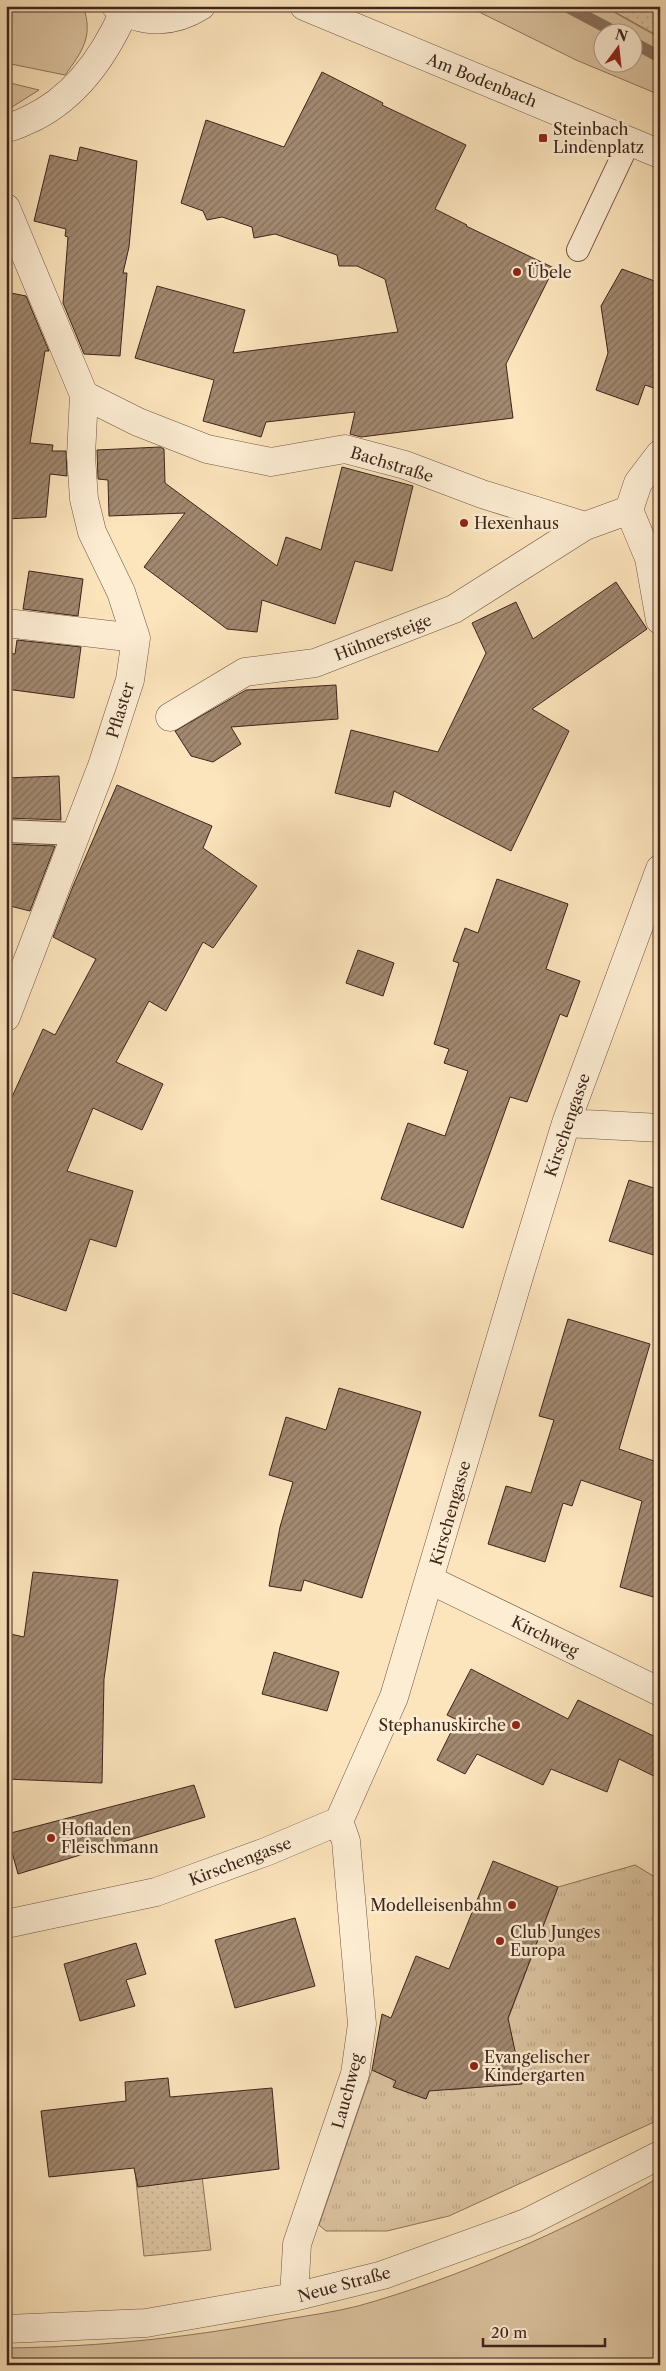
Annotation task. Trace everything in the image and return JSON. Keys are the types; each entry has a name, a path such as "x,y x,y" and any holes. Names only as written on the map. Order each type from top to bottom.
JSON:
{"street":[{"path":"6,128 36,116 75,89 112,39 120,9 144,20 166,20 187,15 201,6"},
{"name":"Am Bodenbach","path":"304,6 660,154"},
{"path":"6,208 84,395"},
{"name":"Bachstraße","path":"84,395 138,422 207,449 271,462 346,449 406,465 482,494 585,526"},
{"name":"Pflaster","path":"6,1017 102,766 130,680 136,638 121,592 92,532 84,500 81,456 84,395"},
{"path":"660,454 638,483 629,510 649,558 660,620"},
{"path":"585,526 629,510"},
{"name":"Hühnersteige","path":"170,717 245,672 315,663 454,609 585,526"},
{"path":"6,623 136,638"},
{"name":"Kirschengasse","path":"6,1924 156,1892 268,1851 339,1821 394,1697 566,1123 660,869"},
{"path":"566,1123 660,1128"},
{"name":"Kirchweg","path":"430,1580 660,1692"},
{"name":"Lauchweg","path":"294,2297 297,2244 355,2074 362,2024 346,1841 339,1821"},
{"name":"Neue Straße","path":"6,2329 146,2323 294,2297 383,2275 526,2223 660,2155"}],"lane":[{"path":"578,250 629,142"},
{"path":"6,831 76,834"}],"green space":[{"path":"6,6 83,6 87,35 77,59 65,75 6,63"},
{"path":"467,6 603,6 632,22 594,22 594,68"},
{"path":"604,6 660,6 660,37 644,28 644,22 633,22"},
{"path":"644,29 660,38 660,95 605,72 644,72"},
{"path":"6,82 39,90 12,107 6,108"},
{"path":"635,1865 660,1880 660,2118 449,2216 387,2231 326,2231 319,2225 372,2070 396,2081 393,2087 426,2099 432,2084 448,2084 450,2090 521,2083 507,2022 558,1887"},
{"path":"131,2133 198,2143 211,2250 144,2256"},
{"path":"660,2177 660,2365 6,2365 6,2348 77,2346 183,2336 332,2312 358,2306 396,2295 513,2251 589,2215"}],"building":[{"path":"322,72 383,103 382,105 466,145 435,209 554,268 506,364 513,418 361,437 350,434 355,412 266,422 261,437 203,421 214,380 135,358 157,286 245,310 233,353 398,332 385,279 357,266 339,266 337,255 275,234 254,238 252,227 222,217 207,220 203,211 181,203 206,120 284,147"},
{"path":"80,147 137,161 129,247 123,273 127,273 120,356 84,354 63,303 68,237 65,236 66,229 34,221 50,155 77,161"},
{"path":"622,269 660,283 660,390 645,385 638,405 596,390 608,353 601,306"},
{"path":"6,292 26,296 49,351 45,351 30,443 53,445 52,451 66,451 67,476 50,474 46,517 6,519"},
{"path":"160,447 164,449 165,483 277,566 286,537 321,550 342,467 413,486 392,571 355,561 335,624 262,600 257,632 227,629 144,567 185,513 109,516 108,480 98,479 97,450"},
{"path":"29,571 83,579 78,616 23,609"},
{"path":"616,582 647,629 532,709 569,731 511,851 394,791 390,807 335,793 351,730 438,752 486,653 472,623 516,602 533,639"},
{"path":"17,640 81,647 74,698 6,689 6,653 15,654"},
{"path":"336,685 338,719 231,727 241,744 213,762 191,756 175,731 246,690"},
{"path":"59,776 61,820 6,818 6,778"},
{"path":"117,785 212,826 203,848 257,886 213,948 203,942 166,1011 149,1001 116,1062 163,1084 142,1130 93,1108 67,1171 133,1191 116,1247 90,1239 66,1311 6,1291 6,1110 43,1029 55,1035 96,959 53,937"},
{"path":"6,844 55,846 30,911 6,905"},
{"path":"497,879 568,904 546,969 580,981 567,1017 560,1014 527,1102 510,1097 463,1228 381,1199 408,1123 445,1136 468,1071 444,1063 449,1049 434,1044 459,963 453,961 465,928 478,933"},
{"path":"358,950 394,963 383,996 346,983"},
{"path":"629,1180 660,1190 660,1257 609,1241"},
{"path":"568,1319 650,1344 619,1449 660,1463 660,1599 620,1587 642,1501 581,1480 572,1506 563,1503 545,1562 488,1544 506,1486 531,1493 554,1420 539,1416"},
{"path":"339,1388 421,1412 362,1598 304,1580 301,1591 269,1586 280,1527 293,1482 269,1475 286,1417 326,1430"},
{"path":"33,1572 118,1580 104,1679 102,1783 6,1779 6,1633 24,1637"},
{"path":"274,1652 339,1672 327,1711 262,1694"},
{"path":"471,1669 568,1719 578,1700 660,1739 660,1779 619,1759 607,1792 551,1769 543,1785 477,1754 465,1774 437,1760 457,1720 447,1715"},
{"path":"194,1785 205,1817 18,1874 7,1834"},
{"path":"493,1861 558,1887 508,2018 522,2084 429,2091 426,2099 393,2087 396,2081 372,2070 382,2014 391,2018 416,1956 449,1969"},
{"path":"295,1918 315,1986 235,2008 215,1940"},
{"path":"136,1943 146,1974 126,1980 135,2006 80,2021 64,1964"},
{"path":"168,2078 170,2097 272,2088 279,2169 138,2187 134,2168 49,2177 41,2111 126,2101 125,2082"}],"waterway":[{"path":"566,6 596,22"},
{"path":"644,48 660,57"}],"place":[{"name":"Steinbach Lindenplatz","path":"543,138"},
{"name":"Übele","path":"517,272"},
{"name":"Hexenhaus","path":"464,523"},
{"name":"Stephanuskirche","path":"516,1725"},
{"name":"Hofladen Fleischmann","path":"51,1838"},
{"name":"Modelleisenbahn","path":"512,1905"},
{"name":"Club Junges Europa","path":"500,1941"},
{"name":"Evangelischer Kindergarten","path":"474,2066"}]}
